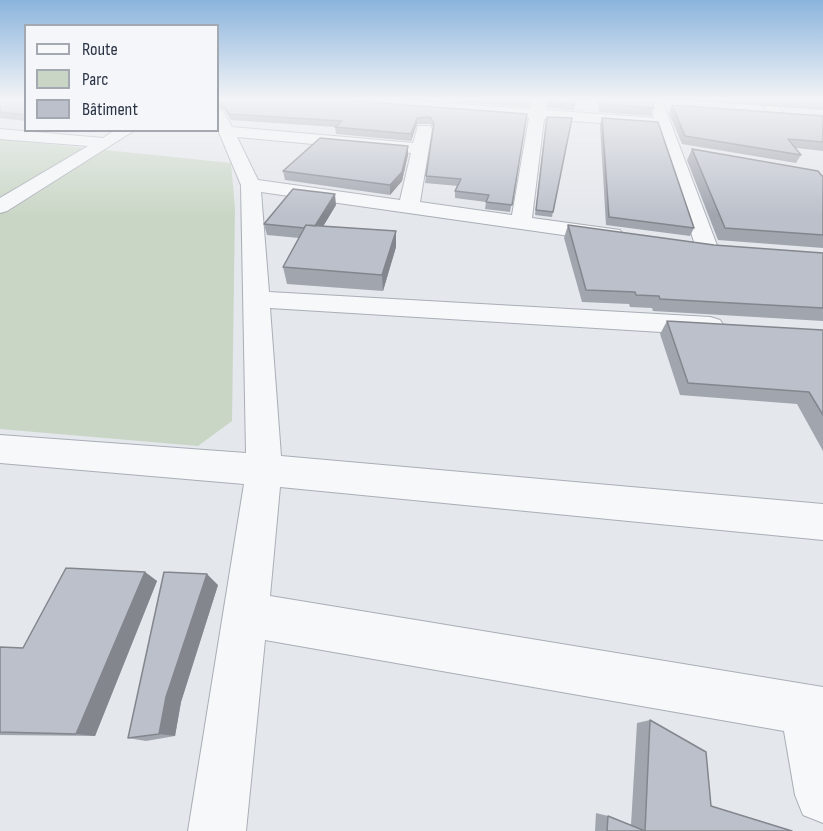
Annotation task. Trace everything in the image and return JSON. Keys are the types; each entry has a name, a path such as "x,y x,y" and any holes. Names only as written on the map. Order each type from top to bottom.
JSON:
{"street":[{"path":"56,139 106,143"},
{"path":"0,207 113,139"},
{"path":"217,831 264,470 258,298 251,185 230,139"},
{"path":"305,139 420,150"},
{"path":"409,207 422,139"},
{"path":"521,223 533,139"},
{"path":"670,139 707,249"},
{"path":"673,150 696,155"},
{"path":"251,185 637,239"},
{"path":"683,245 730,250"},
{"path":"258,298 741,327"},
{"path":"0,449 264,470 823,522"},
{"path":"245,614 815,710 823,795"}],"green space":[{"path":"0,139 231,163 235,208 232,421 198,446 0,429"}],"building":[{"path":"319,139 408,146 402,172 390,185 283,171"},
{"path":"432,139 523,139 512,205 486,202 489,195 455,191 461,179 426,176"},
{"path":"544,139 568,139 553,212 536,210"},
{"path":"603,139 664,139 694,228 609,217"},
{"path":"702,139 823,139 823,142 788,139 801,155"},
{"path":"692,149 818,171 823,177 823,235 725,228"},
{"path":"293,189 335,194 315,226 306,225 304,228 264,224"},
{"path":"306,225 396,231 382,275 283,267"},
{"path":"568,225 714,245 823,253 823,308 660,299 659,296 636,295 635,292 586,290"},
{"path":"667,321 823,330 823,415 809,392 688,383"},
{"path":"66,568 145,572 76,734 0,732 0,647 23,648"},
{"path":"164,572 207,574 166,697 159,734 128,738"},
{"path":"650,720 706,752 711,806 792,831 645,831"},
{"path":"608,816 645,831 607,831"}]}
